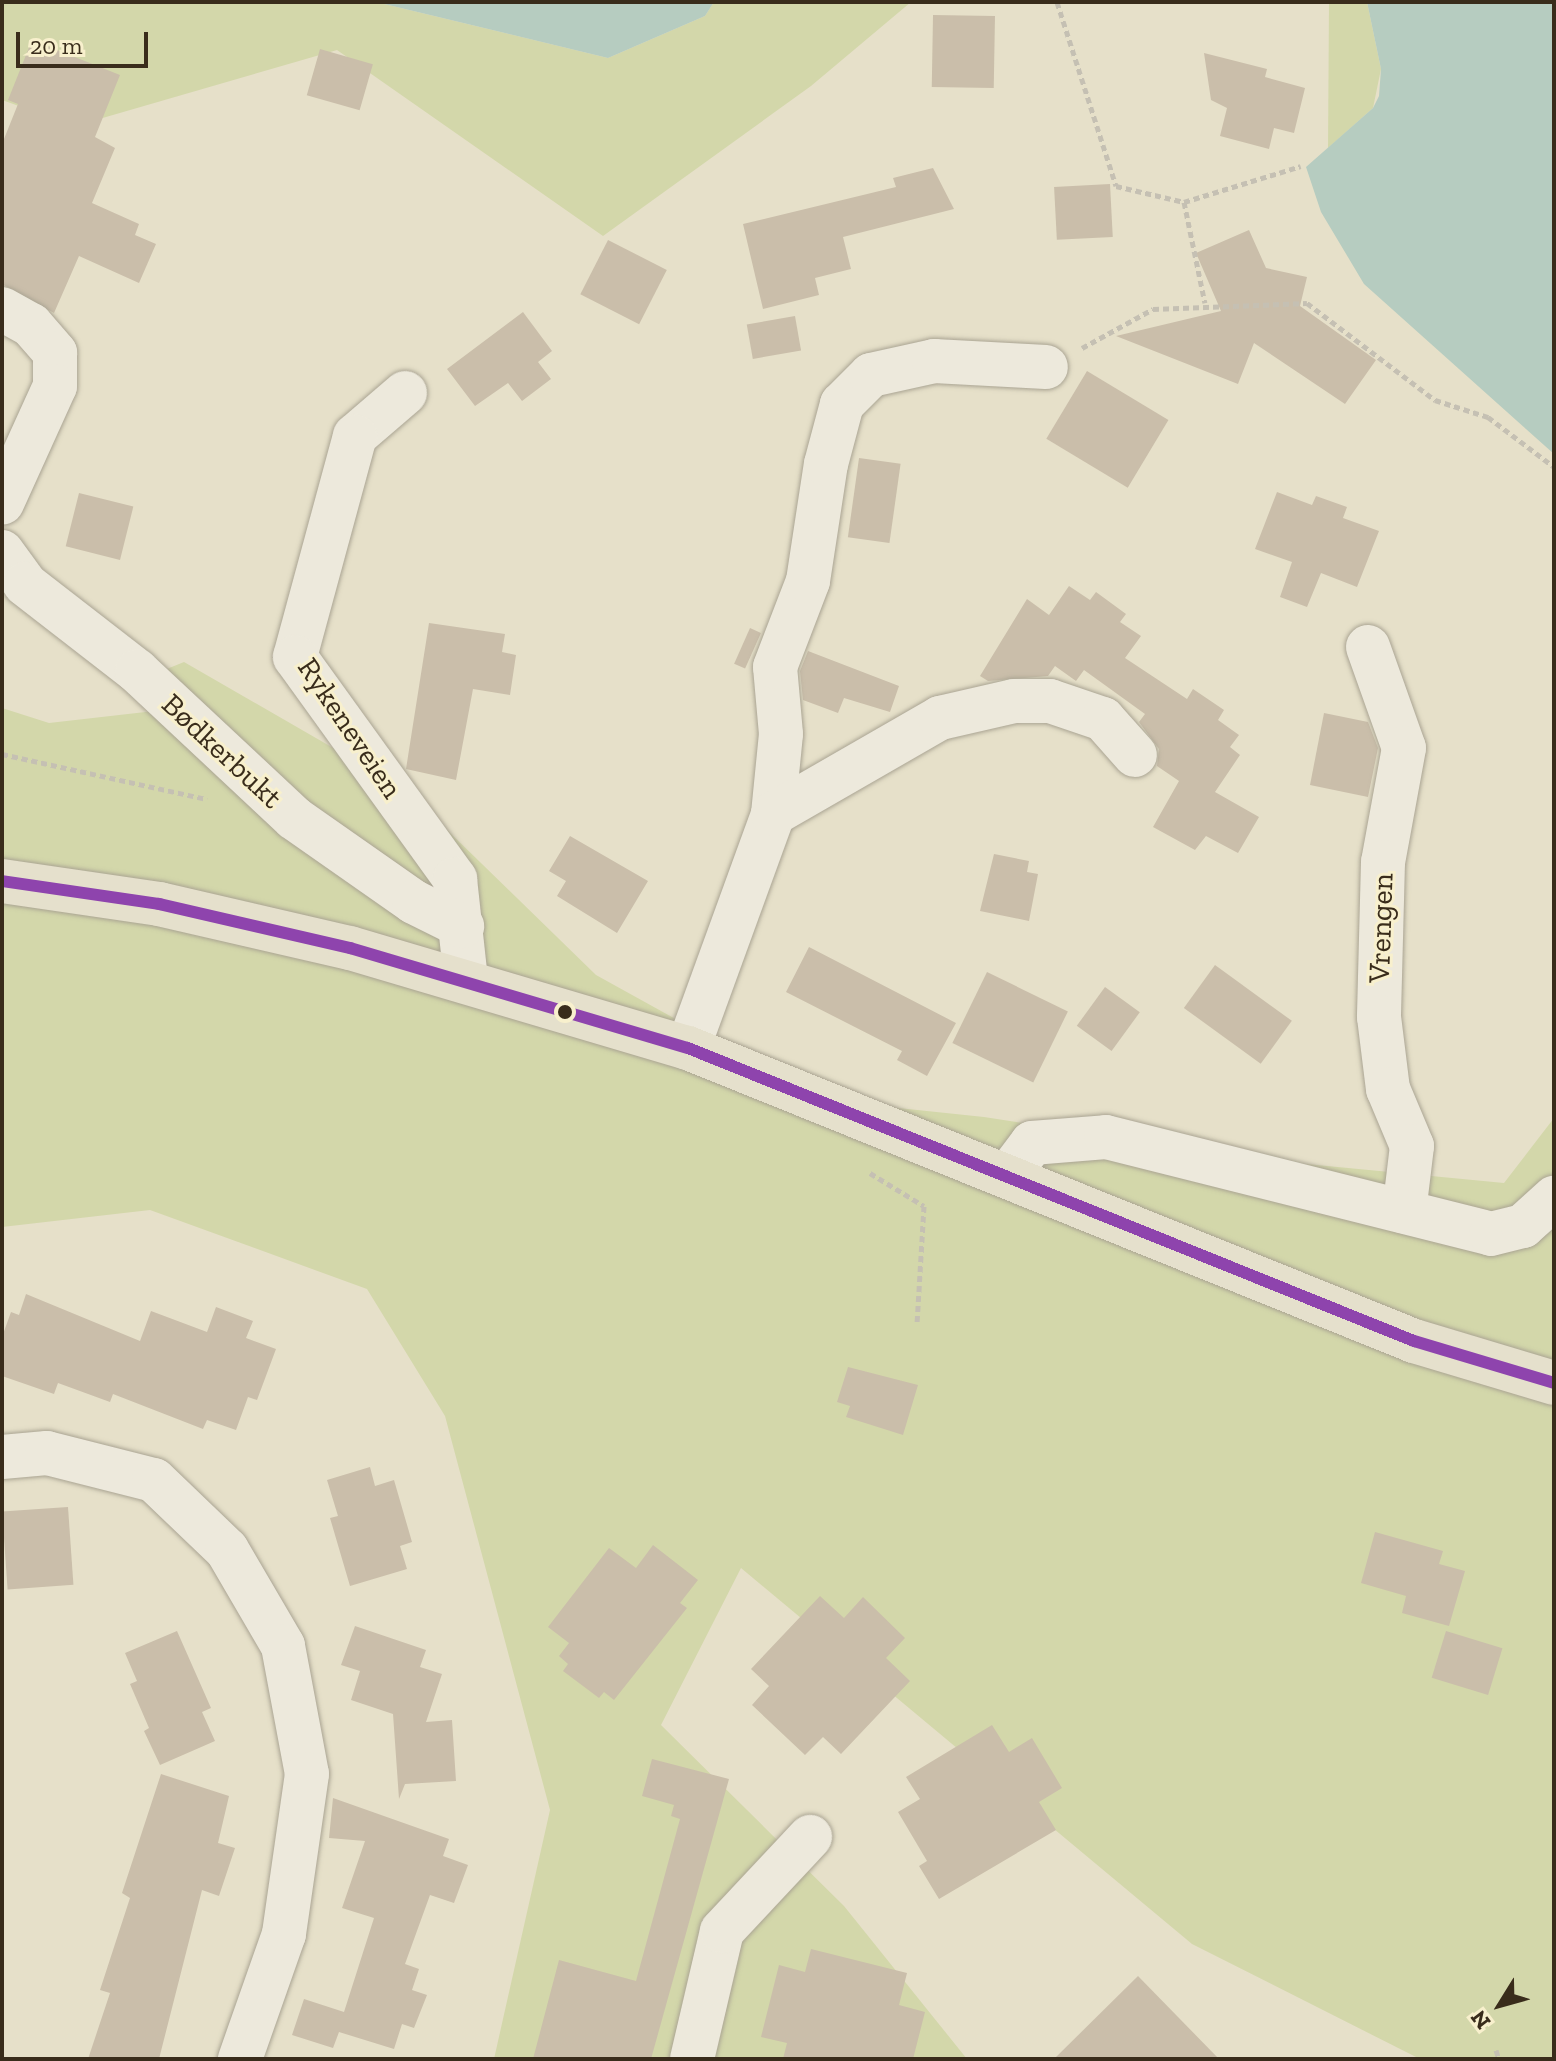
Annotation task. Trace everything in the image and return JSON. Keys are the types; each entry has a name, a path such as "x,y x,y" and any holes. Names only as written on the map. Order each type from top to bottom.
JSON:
{"main road":[{"path":"2,881 159,904 466,981 688,1048 1414,1341 1554,1383"}],"street":[{"path":"2,309 31,325 55,353 55,386 2,503"},
{"path":"688,1048 773,814 781,734 775,667 808,581 826,464 842,404 871,375 934,361 1046,367"},
{"name":"Rykeneveien","path":"405,393 355,436 295,657 455,879 466,981"},
{"name":"Bødkerbukt","path":"2,552 25,584 137,671 294,818 414,902 462,926"},
{"name":"Vrengen","path":"1368,647 1404,748 1383,862 1379,1017 1388,1089 1412,1146 1404,1212"},
{"path":"773,814 940,718 1014,701 1050,701 1103,719 1135,755"},
{"path":"1008,1175 1032,1143 1106,1137 1491,1234 1523,1226 1554,1198"},
{"path":"2,1457 47,1453 154,1480 227,1550 283,1646 307,1774 284,1934 240,2059"},
{"path":"692,2059 722,1931 810,1837"}],"path":[{"path":"1057,2 1116,186 1184,202 1301,166"},
{"path":"1184,202 1205,303"},
{"path":"1046,367 1153,309 1205,303 1307,303 1435,400 1488,417 1554,467"},
{"path":"2,754 217,801"},
{"path":"862,1168 924,1206 917,1324"},
{"path":"1496,2050 1499,2059"}],"green space":[{"path":"2,2 376,2 608,58 705,16 714,2 911,2 811,86 603,236 337,50 75,126 2,100"},
{"path":"1329,2 1367,2 1381,69 1373,108 1328,148"},
{"path":"184,662 406,790 596,975 822,1100 984,1117 1245,1158 1504,1183 1554,1118 1554,2059 1420,2059 1192,1944 741,1568 661,1725 844,1906 967,2059 494,2059 550,1810 445,1416 367,1289 150,1210 2,1227 2,708 49,723 163,710 152,675"}],"shaded area":[{"path":"376,2 714,2 705,16 608,58"},
{"path":"1367,2 1554,2 1554,454 1364,284 1321,212 1306,167 1373,108 1379,96 1381,69"}],"building":[{"path":"933,15 995,16 994,88 932,87"},
{"path":"32,40 120,75 95,137 115,148 92,203 139,224 135,235 156,244 139,283 79,256 54,313 2,284 2,144 18,104 8,100"},
{"path":"320,49 373,64 360,110 307,95"},
{"path":"1204,53 1267,69 1265,77 1305,88 1294,133 1274,128 1269,149 1220,136 1227,108 1211,100"},
{"path":"933,168 954,209 843,237 851,269 815,278 819,295 763,309 743,224 896,187 893,178"},
{"path":"1110,184 1113,237 1057,240 1054,187"},
{"path":"1249,230 1266,268 1307,277 1300,306 1376,360 1345,404 1254,343 1238,384 1116,336 1221,311 1196,253"},
{"path":"608,240 667,270 639,324 580,294"},
{"path":"523,312 552,351 538,362 551,379 522,401 508,383 475,406 447,369"},
{"path":"795,316 801,350 753,359 747,325"},
{"path":"1087,371 1168,420 1128,488 1046,439"},
{"path":"859,458 901,464 889,543 848,537"},
{"path":"1277,492 1312,505 1316,496 1347,507 1343,518 1379,531 1357,587 1321,573 1307,607 1280,597 1292,562 1255,549"},
{"path":"79,493 133,507 120,560 66,546"},
{"path":"1069,586 1090,600 1096,592 1126,614 1120,622 1141,636 1125,658 1187,699 1193,689 1224,710 1218,720 1239,735 1230,747 1240,755 1215,792 1259,817 1238,853 1206,836 1195,850 1153,827 1179,781 1157,766 1159,749 1139,722 1145,714 1084,670 1076,681 1055,666 1048,676 988,681 980,676 1027,599 1049,615"},
{"path":"429,623 505,634 502,652 516,655 510,695 473,689 456,780 406,769"},
{"path":"750,628 761,633 745,669 734,664"},
{"path":"808,651 899,686 890,712 844,698 838,713 803,700 800,671"},
{"path":"1324,713 1368,722 1378,748 1368,797 1310,785"},
{"path":"570,836 648,881 617,933 557,896 566,881 549,871"},
{"path":"994,854 1029,861 1027,872 1038,874 1029,921 980,911"},
{"path":"809,947 956,1023 927,1076 897,1060 902,1051 786,992"},
{"path":"1215,965 1292,1021 1261,1064 1184,1008"},
{"path":"987,972 1068,1011 1033,1082 952,1043"},
{"path":"1105,987 1140,1012 1112,1051 1077,1026"},
{"path":"26,1294 140,1341 151,1311 207,1332 216,1307 253,1321 246,1338 276,1349 257,1400 248,1397 236,1430 207,1420 203,1429 113,1394 110,1402 58,1383 54,1394 2,1376 2,1337 11,1312 19,1315"},
{"path":"848,1367 918,1385 903,1435 846,1417 850,1406 837,1402"},
{"path":"370,1467 375,1486 394,1480 412,1542 400,1546 407,1569 350,1586 330,1518 338,1516 327,1480"},
{"path":"68,1507 73,1585 8,1589 2,1512"},
{"path":"1375,1532 1443,1551 1439,1564 1465,1571 1449,1626 1402,1613 1406,1596 1361,1583"},
{"path":"653,1545 698,1580 680,1603 687,1608 614,1700 604,1692 599,1698 563,1671 568,1664 559,1656 569,1643 548,1627 609,1548 636,1568"},
{"path":"820,1596 844,1618 863,1597 905,1638 886,1658 910,1681 841,1754 823,1737 805,1755 752,1705 769,1686 751,1669"},
{"path":"355,1626 426,1650 420,1667 442,1674 426,1722 452,1720 456,1781 405,1784 399,1799 393,1714 351,1700 360,1671 341,1665"},
{"path":"177,1631 211,1708 202,1712 215,1741 160,1765 144,1731 149,1728 130,1684 137,1681 125,1653"},
{"path":"1446,1631 1502,1648 1488,1695 1432,1678"},
{"path":"992,1725 1009,1752 1032,1738 1062,1788 1039,1802 1056,1830 939,1899 919,1866 927,1861 898,1812 920,1799 906,1777"},
{"path":"652,1759 729,1779 651,2059 533,2059 559,1960 636,1981 680,1819 671,1816 674,1805 642,1796"},
{"path":"161,1774 229,1796 218,1843 235,1848 219,1896 202,1890 159,2059 88,2059 110,1993 100,1990 130,1898 122,1893"},
{"path":"333,1798 449,1839 443,1856 468,1865 454,1903 430,1895 405,1964 419,1969 412,1990 427,1995 414,2028 402,2024 394,2049 339,2032 333,2048 292,2035 304,1999 344,2012 374,1918 342,1908 365,1841 329,1838"},
{"path":"811,1949 907,1973 899,2005 925,2012 913,2059 783,2059 787,2043 761,2037 779,1965 805,1972"},
{"path":"1138,1976 1219,2059 1054,2059"}],"transit line":[{"path":"2,881 159,904 350,948 688,1048 1414,1341 1554,1383"}]}
